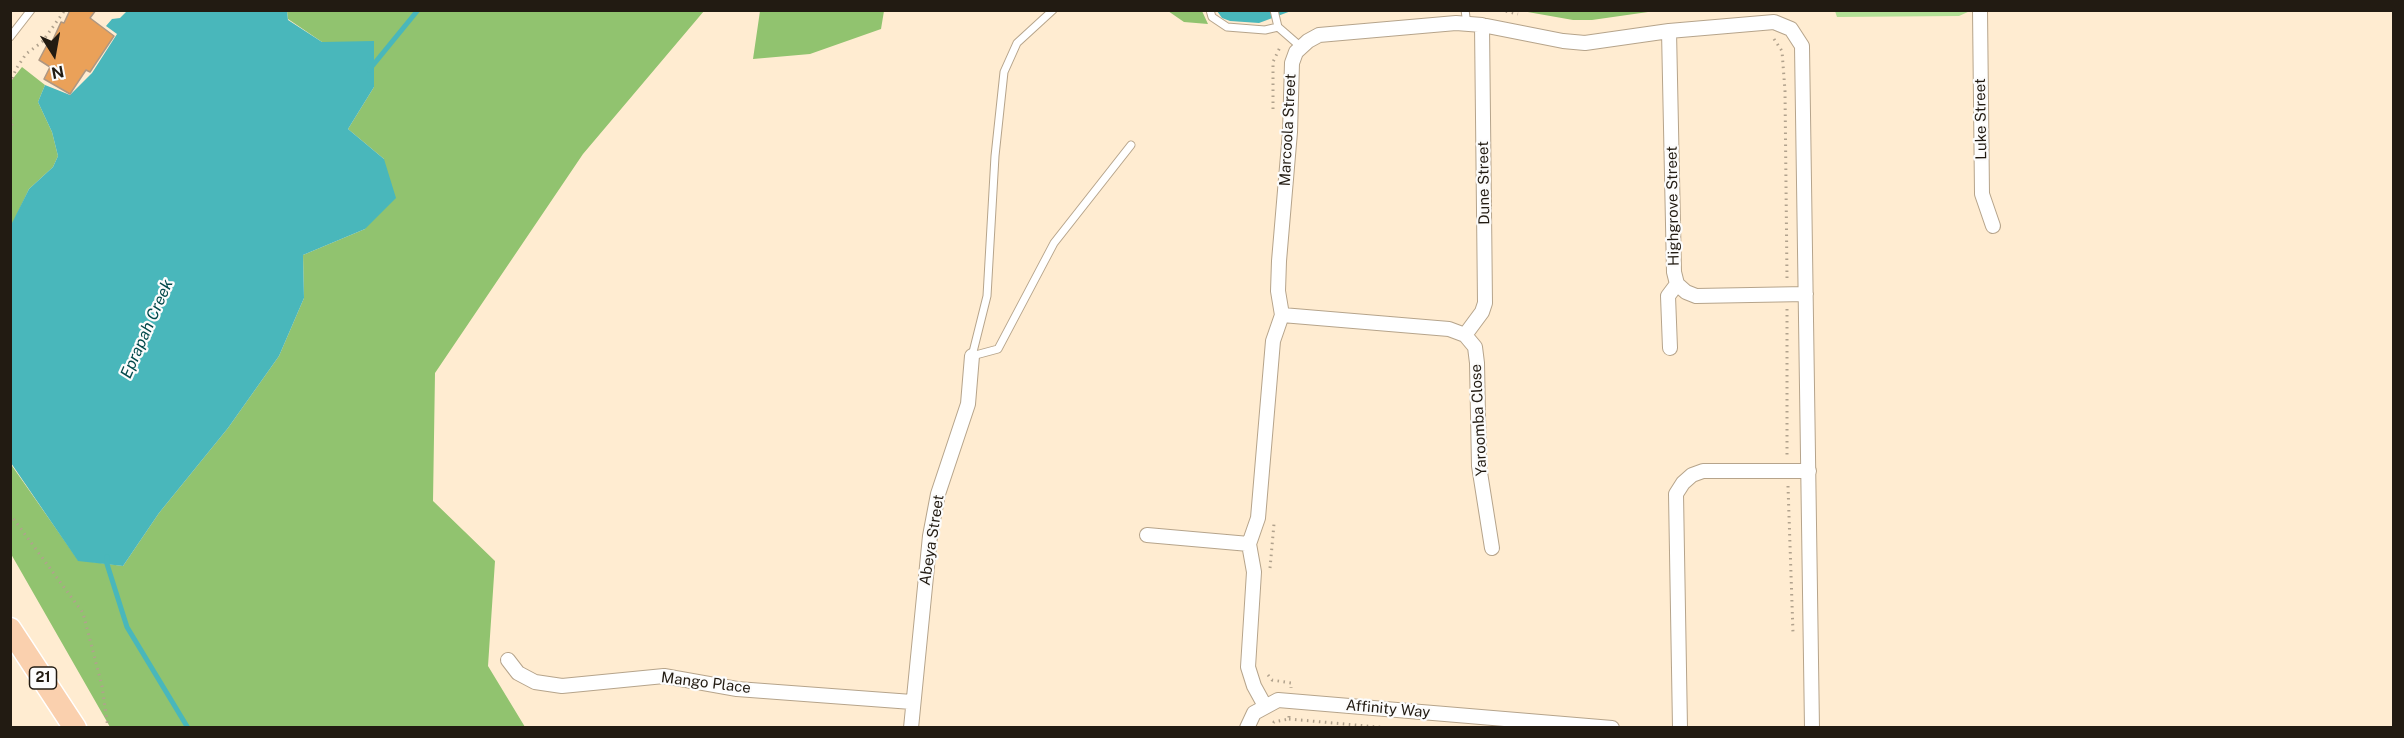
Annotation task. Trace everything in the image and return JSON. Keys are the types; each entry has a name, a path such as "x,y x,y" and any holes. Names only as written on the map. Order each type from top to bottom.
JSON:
{"highway":[{"name":"21","path":"10,629 75,728"}],"street":[{"name":"Luke Street","path":"1980,10 1982,194 1993,226"},
{"path":"1301,47 1319,35 1466,17 1482,25 1563,41 1585,43 1774,22 1791,29 1802,46 1812,728"},
{"name":"Dune Street","path":"1465,335 1482,312 1485,303 1482,25"},
{"name":"Highgrove Street","path":"1669,32 1674,272 1677,284 1686,292 1696,296 1806,294"},
{"name":"Marcoola Street","path":"1265,706 1254,686 1248,667 1254,572 1249,543 1258,518 1273,341 1282,315 1278,291 1290,132 1292,63 1296,52 1301,47"},
{"path":"1670,348 1668,296 1677,284"},
{"path":"1282,315 1449,329 1465,335"},
{"name":"Yaroomba Close","path":"1465,335 1475,347 1479,466 1492,548"},
{"name":"Abeya Street","path":"911,728 930,536 938,494 968,404 972,356"},
{"path":"1680,728 1676,494 1692,475 1703,471 1809,471"},
{"path":"1147,535 1249,543"},
{"name":"Mango Place","path":"508,660 518,673 535,682 562,686 664,676 737,689 912,702"},
{"name":"Affinity Way","path":"1265,706 1278,700 1290,700 1518,724 1612,728"},
{"path":"1247,728 1254,713 1265,706"}],"lane":[{"path":"10,37 31,10"},
{"path":"1053,10 1017,43 1004,72 995,156 987,296 972,356 998,349 1054,243 1131,145"},
{"path":"1210,10 1212,17 1227,27 1265,30 1278,27"},
{"path":"1274,10 1278,27 1301,47"}],"path":[{"path":"10,84 26,54 42,42 65,10"},
{"path":"1500,10 1528,16"},
{"path":"1761,23 1761,39 1774,39 1782,51 1787,294 1787,471 1793,638"},
{"path":"10,112 12,122 10,143"},
{"path":"10,514 83,613 102,686 108,728"},
{"path":"1289,719 1389,728"}],"green space":[{"path":"760,10 884,11 881,29 810,54 753,59"},
{"path":"287,11 704,11 583,154 435,373 433,501 495,561 488,666 525,727 110,727 11,554 10,463 78,560 123,566 159,513 228,428 279,356 304,298 303,255 365,229 384,159 348,129 374,87 322,42 288,19"},
{"path":"1168,11 1202,11 1208,24 1184,22"},
{"path":"1522,11 1655,11 1592,20 1573,20"},
{"path":"1835,11 1970,11 1959,16 1837,17"},
{"path":"22,67 45,85 38,102 52,132 58,156 53,167 29,189 11,227 11,81"}],"water":[{"path":"128,10 287,11 288,20 322,42 374,41 374,87 348,129 384,159 396,198 365,229 303,255 304,298 279,356 228,428 159,513 123,566 78,561 11,463 10,227 29,189 53,167 58,156 52,132 38,102 45,85 70,95 92,73 117,34 106,26 112,19 120,18"},
{"path":"1217,11 1291,11 1259,23 1230,21 1222,18"}],"building":[{"path":"70,10 96,10 90,18 114,36 90,72 86,70 70,94 44,79 50,67 39,60"}],"waterway":[{"name":"Eprapah Creek","path":"369,70 418,10"},
{"name":"Eprapah Creek","path":"107,557 107,564 127,627 188,728"}]}
